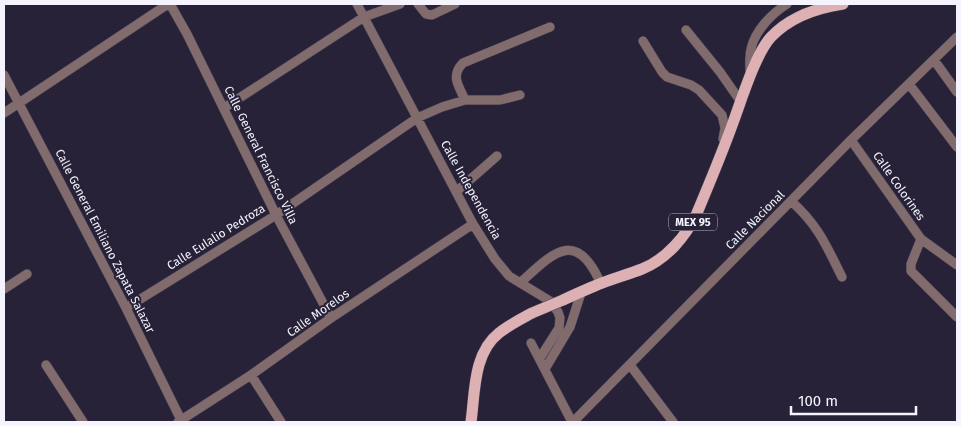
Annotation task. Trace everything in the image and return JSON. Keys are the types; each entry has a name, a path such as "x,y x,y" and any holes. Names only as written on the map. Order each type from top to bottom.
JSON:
{"main road":[{"name":"MEX 95","path":"471,422 477,370 485,348 498,334 532,313 644,268 662,257 676,244 689,230 764,47 781,28 800,16 828,6 842,4"}],"street":[{"path":"4,113 169,4"},
{"name":"Calle General Francisco Villa","path":"169,4 187,34 276,215 331,318"},
{"name":"Calle Independencia","path":"357,4 473,224 509,276 550,301 558,312 560,318 559,328 540,358"},
{"path":"224,108 364,18 400,4"},
{"path":"418,4 426,14 432,15 455,4"},
{"path":"750,78 750,51 754,39 762,26 787,4"},
{"path":"465,100 456,78 456,72 464,64 550,27"},
{"path":"686,30 720,72 741,102"},
{"name":"Calle Nacional","path":"572,422 851,140 957,37"},
{"path":"643,41 667,77 691,85 699,90 722,115 725,128 722,152"},
{"path":"934,60 957,92"},
{"name":"Calle General Emiliano Zapata Salazar","path":"4,75 126,308 180,421"},
{"path":"909,84 957,147"},
{"name":"Calle Eulalio Pedroza","path":"126,308 276,215 418,118 442,107 465,100 500,100 520,95"},
{"name":"Calle Colorines","path":"851,140 921,239 910,271 957,317"},
{"path":"456,192 497,156"},
{"path":"790,201 813,222 842,277"},
{"name":"Calle Morelos","path":"180,421 473,224"},
{"path":"921,239 957,265"},
{"path":"520,284 542,264 564,250 574,250 584,256 590,262 601,284"},
{"path":"4,289 27,274"},
{"path":"545,369 570,327 581,293"},
{"path":"531,343 572,422"},
{"path":"46,365 82,422"},
{"path":"630,365 673,422"},
{"path":"251,375 282,422"}]}
